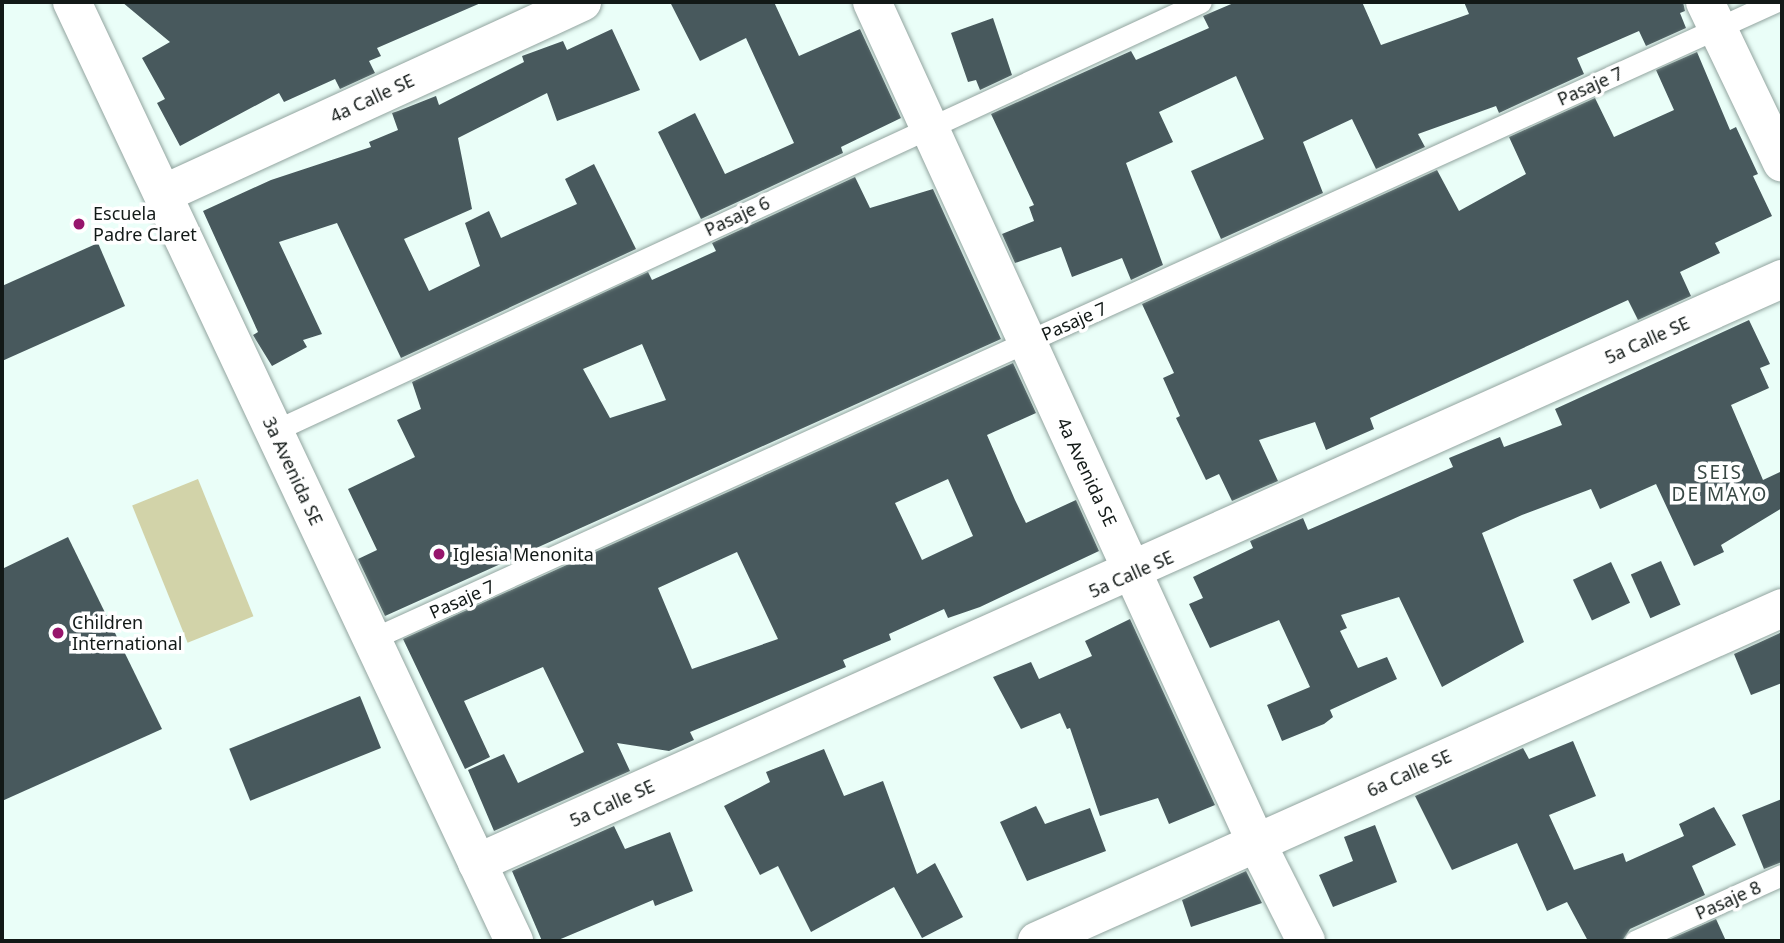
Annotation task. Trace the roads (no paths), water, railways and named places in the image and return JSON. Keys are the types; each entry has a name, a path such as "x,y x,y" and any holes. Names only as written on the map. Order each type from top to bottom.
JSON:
{"street":[{"name":"3a Avenida SE","path":"72,2 514,941"},
{"name":"4a Calle SE","path":"163,194 582,2"},
{"name":"4a Avenida SE","path":"872,2 1255,840 1306,941"},
{"path":"1712,15 1782,163"},
{"name":"5a Calle SE","path":"477,863 1133,573 1782,279"},
{"name":"6a Calle SE","path":"1037,941 1255,840 1782,608"}],"lane":[{"name":"Pasaje 6","path":"274,431 1200,2"},
{"name":"Pasaje 7","path":"372,639 1027,342 1712,15 1775,2"},
{"name":"Pasaje 8","path":"1635,941 1782,875"}],"place":[{"name":"Escuela Padre Claret","path":"79,224"},
{"name":"Iglesia Menonita","path":"439,554"},
{"name":"Children International","path":"58,633"}],"district":[{"name":"SEIS DE MAYO","path":"1720,484"}]}
